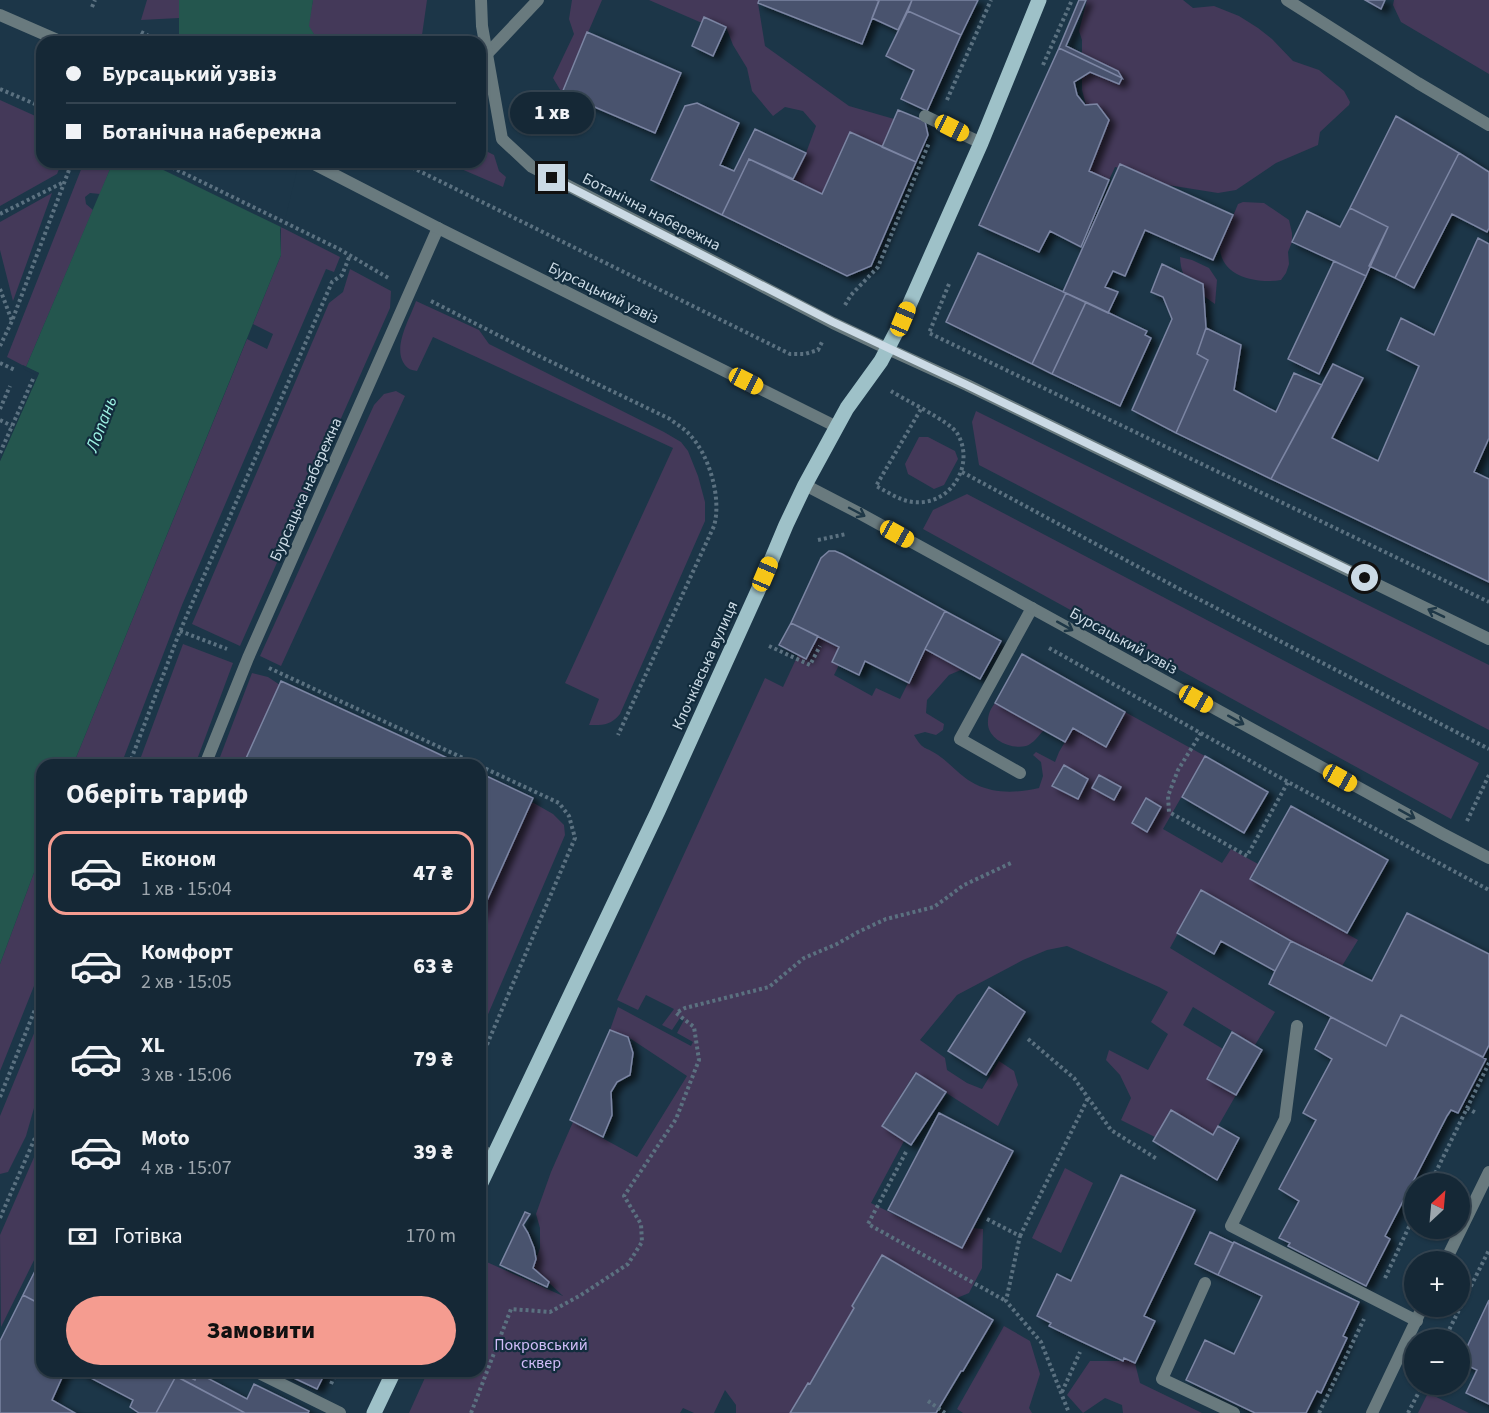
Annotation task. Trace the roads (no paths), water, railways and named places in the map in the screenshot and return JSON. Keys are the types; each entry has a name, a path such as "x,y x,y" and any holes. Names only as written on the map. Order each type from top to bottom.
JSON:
{"main road":[{"name":"Клочківська вулиця","path":"487,1153 658,812 805,485 856,395 881,361 903,319 981,143 1039,0"},
{"path":"374,1413 391,1377"}],"street":[{"name":"Ботанічна набережна","path":"481,0 484,36"},
{"path":"487,54 538,0"},
{"path":"1287,0 1489,125"},
{"path":"0,15 48,36"},
{"name":"Ботанічна набережна","path":"486,48 502,139 532,167 888,349"},
{"path":"926,116 981,143"},
{"name":"Бурсацький узвіз","path":"322,168 837,427"},
{"name":"Бурсацька набережна","path":"207,759 248,658 438,228"},
{"path":"888,349 967,385 1489,639"},
{"name":"Бурсацький узвіз","path":"805,485 1432,829 1489,858"},
{"path":"1020,773 960,739 1032,608"},
{"path":"1297,1026 1285,1119 1231,1226 1417,1321"},
{"path":"1450,1251 1489,1172"},
{"path":"1205,1283 1162,1378 1234,1413"},
{"path":"1372,1413 1419,1317"},
{"path":"267,1377 340,1413"}],"water":[{"path":"179,0 313,0 309,26 315,36 178,36"},
{"name":"Лопань","path":"110,168 295,168 280,230 281,255 75,759 36,759 36,867 0,964 0,461 39,373 26,367"}],"park label":[{"name":"Покровський сквер","path":"541,1353"}]}
